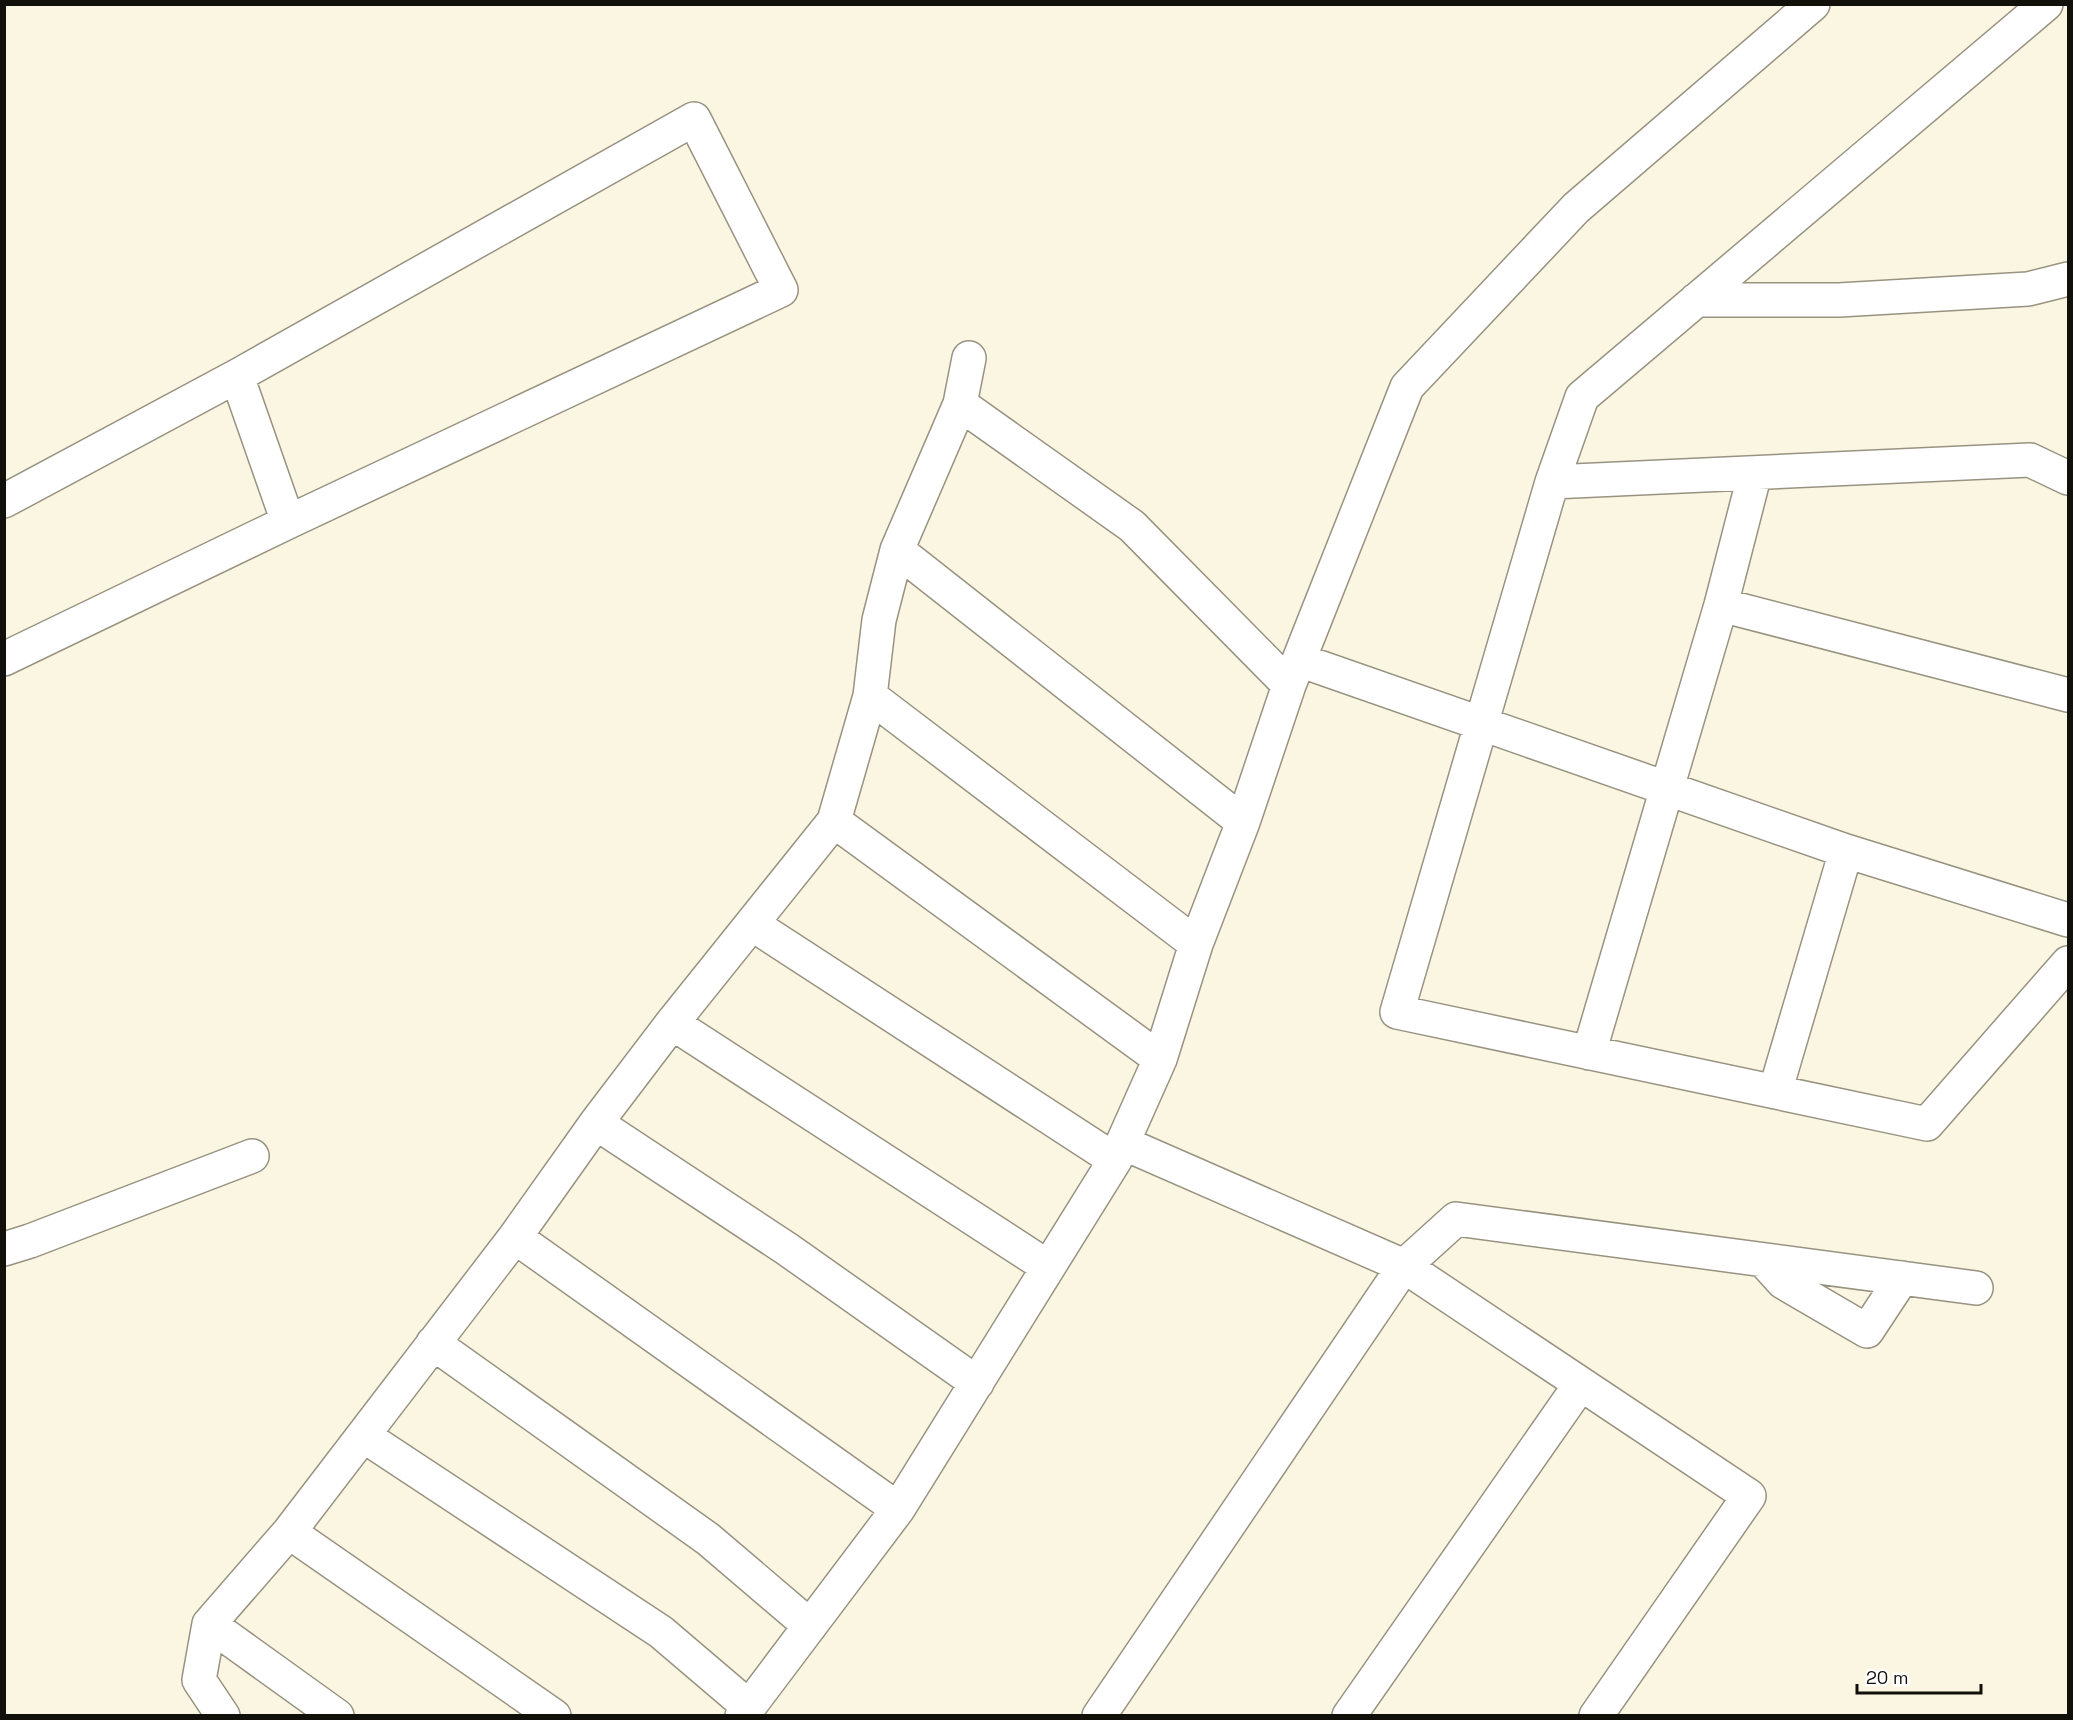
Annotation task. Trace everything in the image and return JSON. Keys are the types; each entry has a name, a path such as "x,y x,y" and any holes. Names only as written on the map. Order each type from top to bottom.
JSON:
{"street":[{"path":"364,1436 661,1632 745,1711 898,1509 1119,1151 1160,1059 1197,944 1243,822 1294,673 1407,387 1576,207 1813,4"},
{"path":"2046,4 1582,397 1552,482 1397,1012 1927,1124 2068,963"},
{"path":"4,501 237,376 694,119 781,290 288,522 4,659"},
{"path":"1696,300 1851,299 2028,289 2068,279"},
{"path":"223,1716 199,1680 209,1624 289,1532 364,1436 515,1238 596,1123 672,1023 834,821 870,696 879,620 897,550 960,404 969,358"},
{"path":"237,376 288,522"},
{"path":"960,404 1131,526 1294,673 1480,723 1846,850 2068,920"},
{"path":"1552,482 2030,459 2068,449"},
{"path":"2030,459 2068,478"},
{"path":"1589,1053 1721,605 1755,473"},
{"path":"897,550 1243,822"},
{"path":"1721,605 2068,695"},
{"path":"870,696 1197,944"},
{"path":"834,821 1160,1059"},
{"path":"1774,1092 1846,850"},
{"path":"752,924 1119,1151 1404,1266 1749,1496 1596,1716"},
{"path":"672,1023 1048,1267"},
{"path":"596,1123 787,1248 977,1383"},
{"path":"4,1249 252,1156"},
{"path":"1099,1716 1404,1266 1456,1219 1976,1288"},
{"path":"515,1238 898,1509"},
{"path":"1763,1260 1783,1282 1867,1331 1902,1278"},
{"path":"433,1343 708,1539 810,1626"},
{"path":"1349,1716 1580,1385"},
{"path":"289,1532 554,1716"},
{"path":"209,1624 337,1716"}]}
